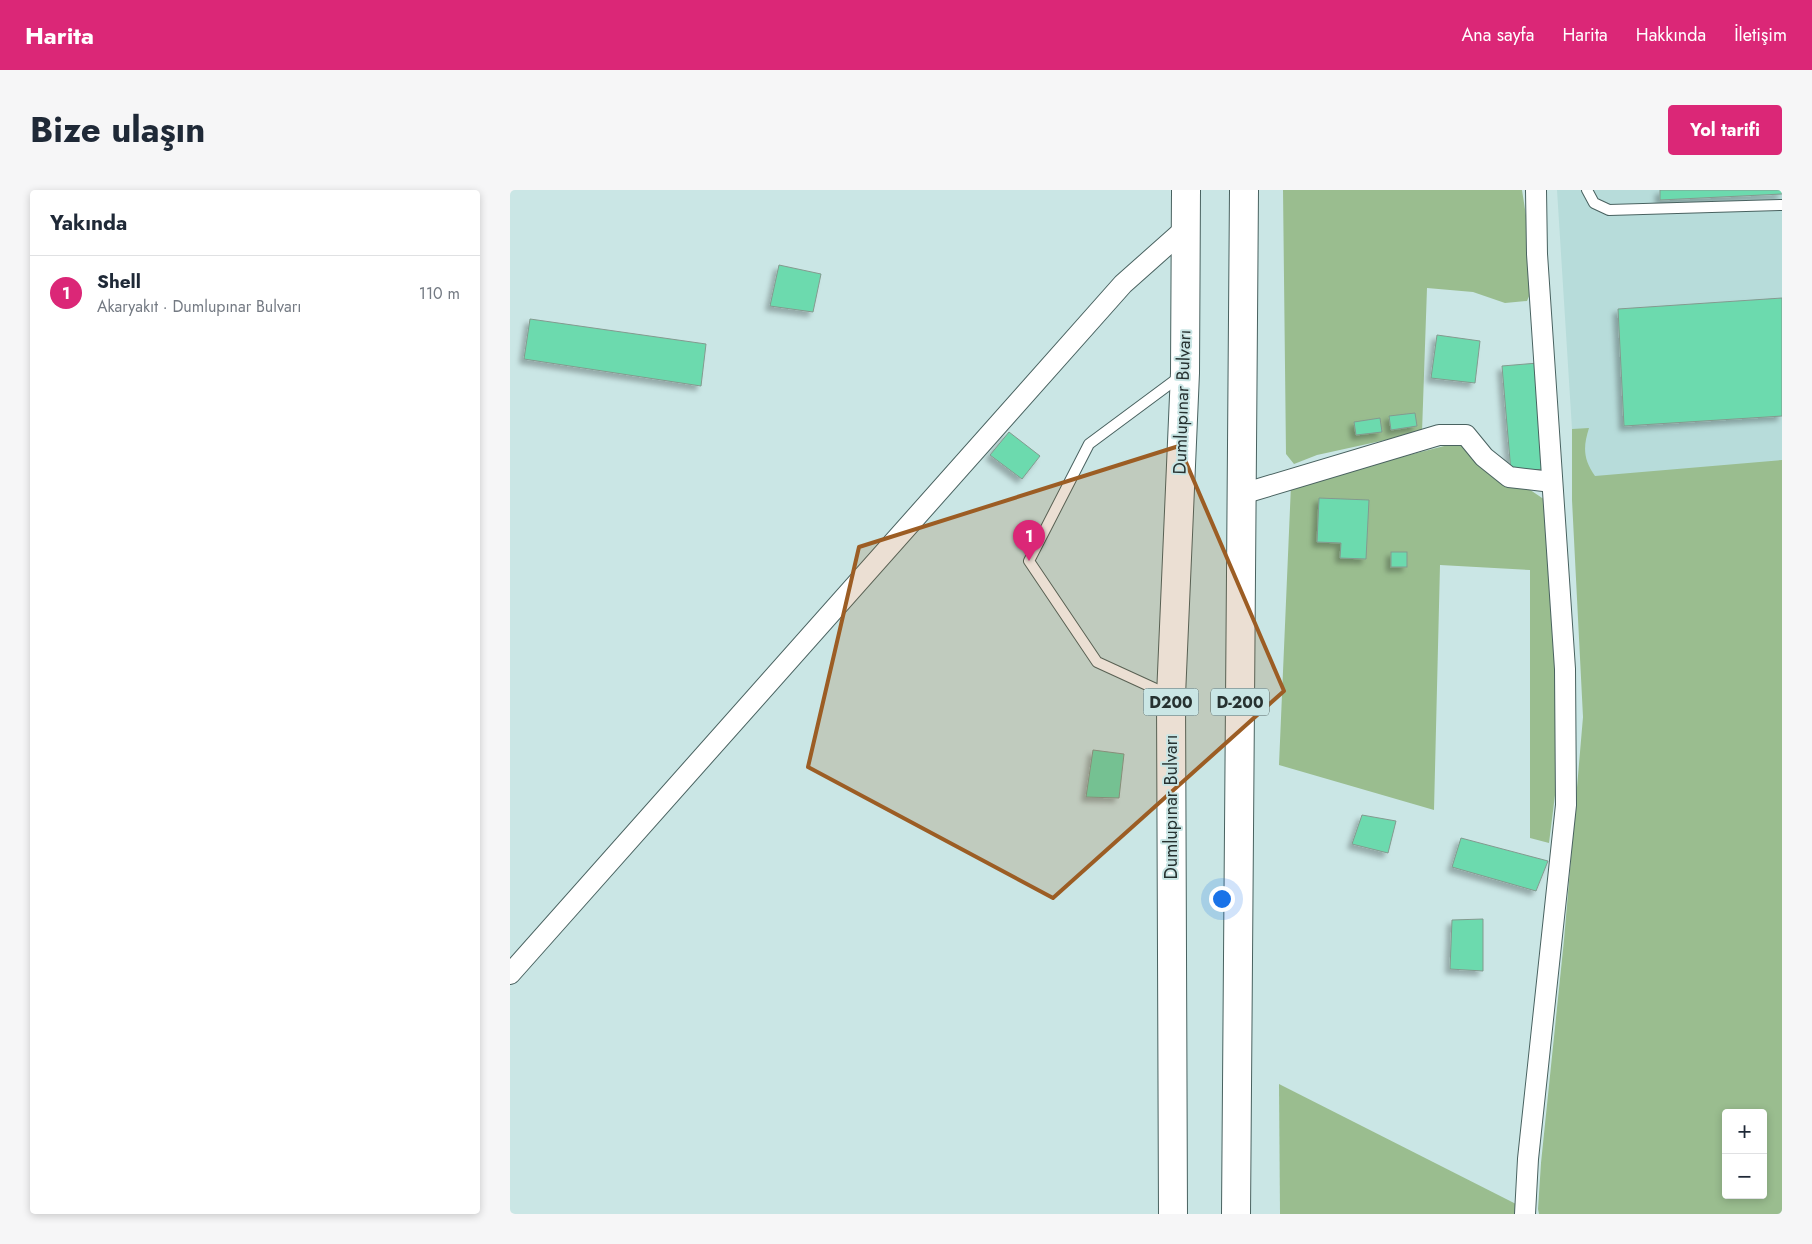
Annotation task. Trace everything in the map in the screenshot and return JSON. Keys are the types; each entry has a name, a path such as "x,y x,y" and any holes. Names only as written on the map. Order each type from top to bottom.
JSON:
{"highway":[{"name":"Dumlupınar Bulvarı","path":"1173,1214 1171,696 1184,373 1186,190"},
{"name":"D-200","path":"1236,1214 1244,190"}],"street":[{"path":"1525,1214 1529,1150 1566,805 1565,669 1537,254 1536,190"},
{"path":"510,974 1122,284 1186,228"},
{"path":"1242,494 1439,436 1466,436 1484,457 1509,478 1552,482"}],"lane":[{"path":"1587,190 1594,203 1609,210 1782,205"},
{"path":"1171,696 1097,662 1029,561 1088,444 1184,373"}],"highlighted area":[{"path":"1179,446 1284,691 1053,898 808,767 859,547"}],"shaded area":[{"path":"1557,190 1782,190 1782,481 1572,500 1572,429"}],"green space":[{"path":"1283,190 1522,190 1536,280 1527,301 1505,303 1473,292 1427,288 1422,432 1317,455 1294,464 1286,454"},
{"path":"1589,428 1585,453 1588,464 1595,476 1782,460 1782,1214 1539,1214 1541,1163 1564,940 1583,717 1572,500 1572,429"},
{"path":"1460,442 1548,502 1556,636 1556,787 1549,843 1530,838 1530,570 1440,565 1434,810 1279,765 1291,485"},
{"path":"1279,1084 1516,1204 1515,1214 1280,1214"}],"building":[{"path":"1660,190 1782,190 1782,194 1660,200"},
{"path":"779,265 821,274 813,312 770,306"},
{"path":"1782,298 1782,416 1624,426 1618,309"},
{"path":"530,319 706,344 701,386 524,359"},
{"path":"1437,335 1480,341 1475,383 1431,378"},
{"path":"1538,363 1544,469 1511,472 1502,366"},
{"path":"1415,413 1417,426 1391,430 1389,416"},
{"path":"1380,418 1382,432 1356,435 1354,422"},
{"path":"1009,432 1040,456 1022,479 990,455"},
{"path":"1319,498 1369,500 1366,559 1340,558 1341,543 1317,542"},
{"path":"1391,552 1407,552 1407,567 1391,567"},
{"path":"1093,750 1124,754 1119,798 1086,797"},
{"path":"1362,815 1396,821 1388,853 1352,844"},
{"path":"1461,838 1548,861 1536,891 1452,867"},
{"path":"1483,919 1483,971 1450,969 1452,920"}],"place":[{"name":"Shell","path":"1029,561"}]}
